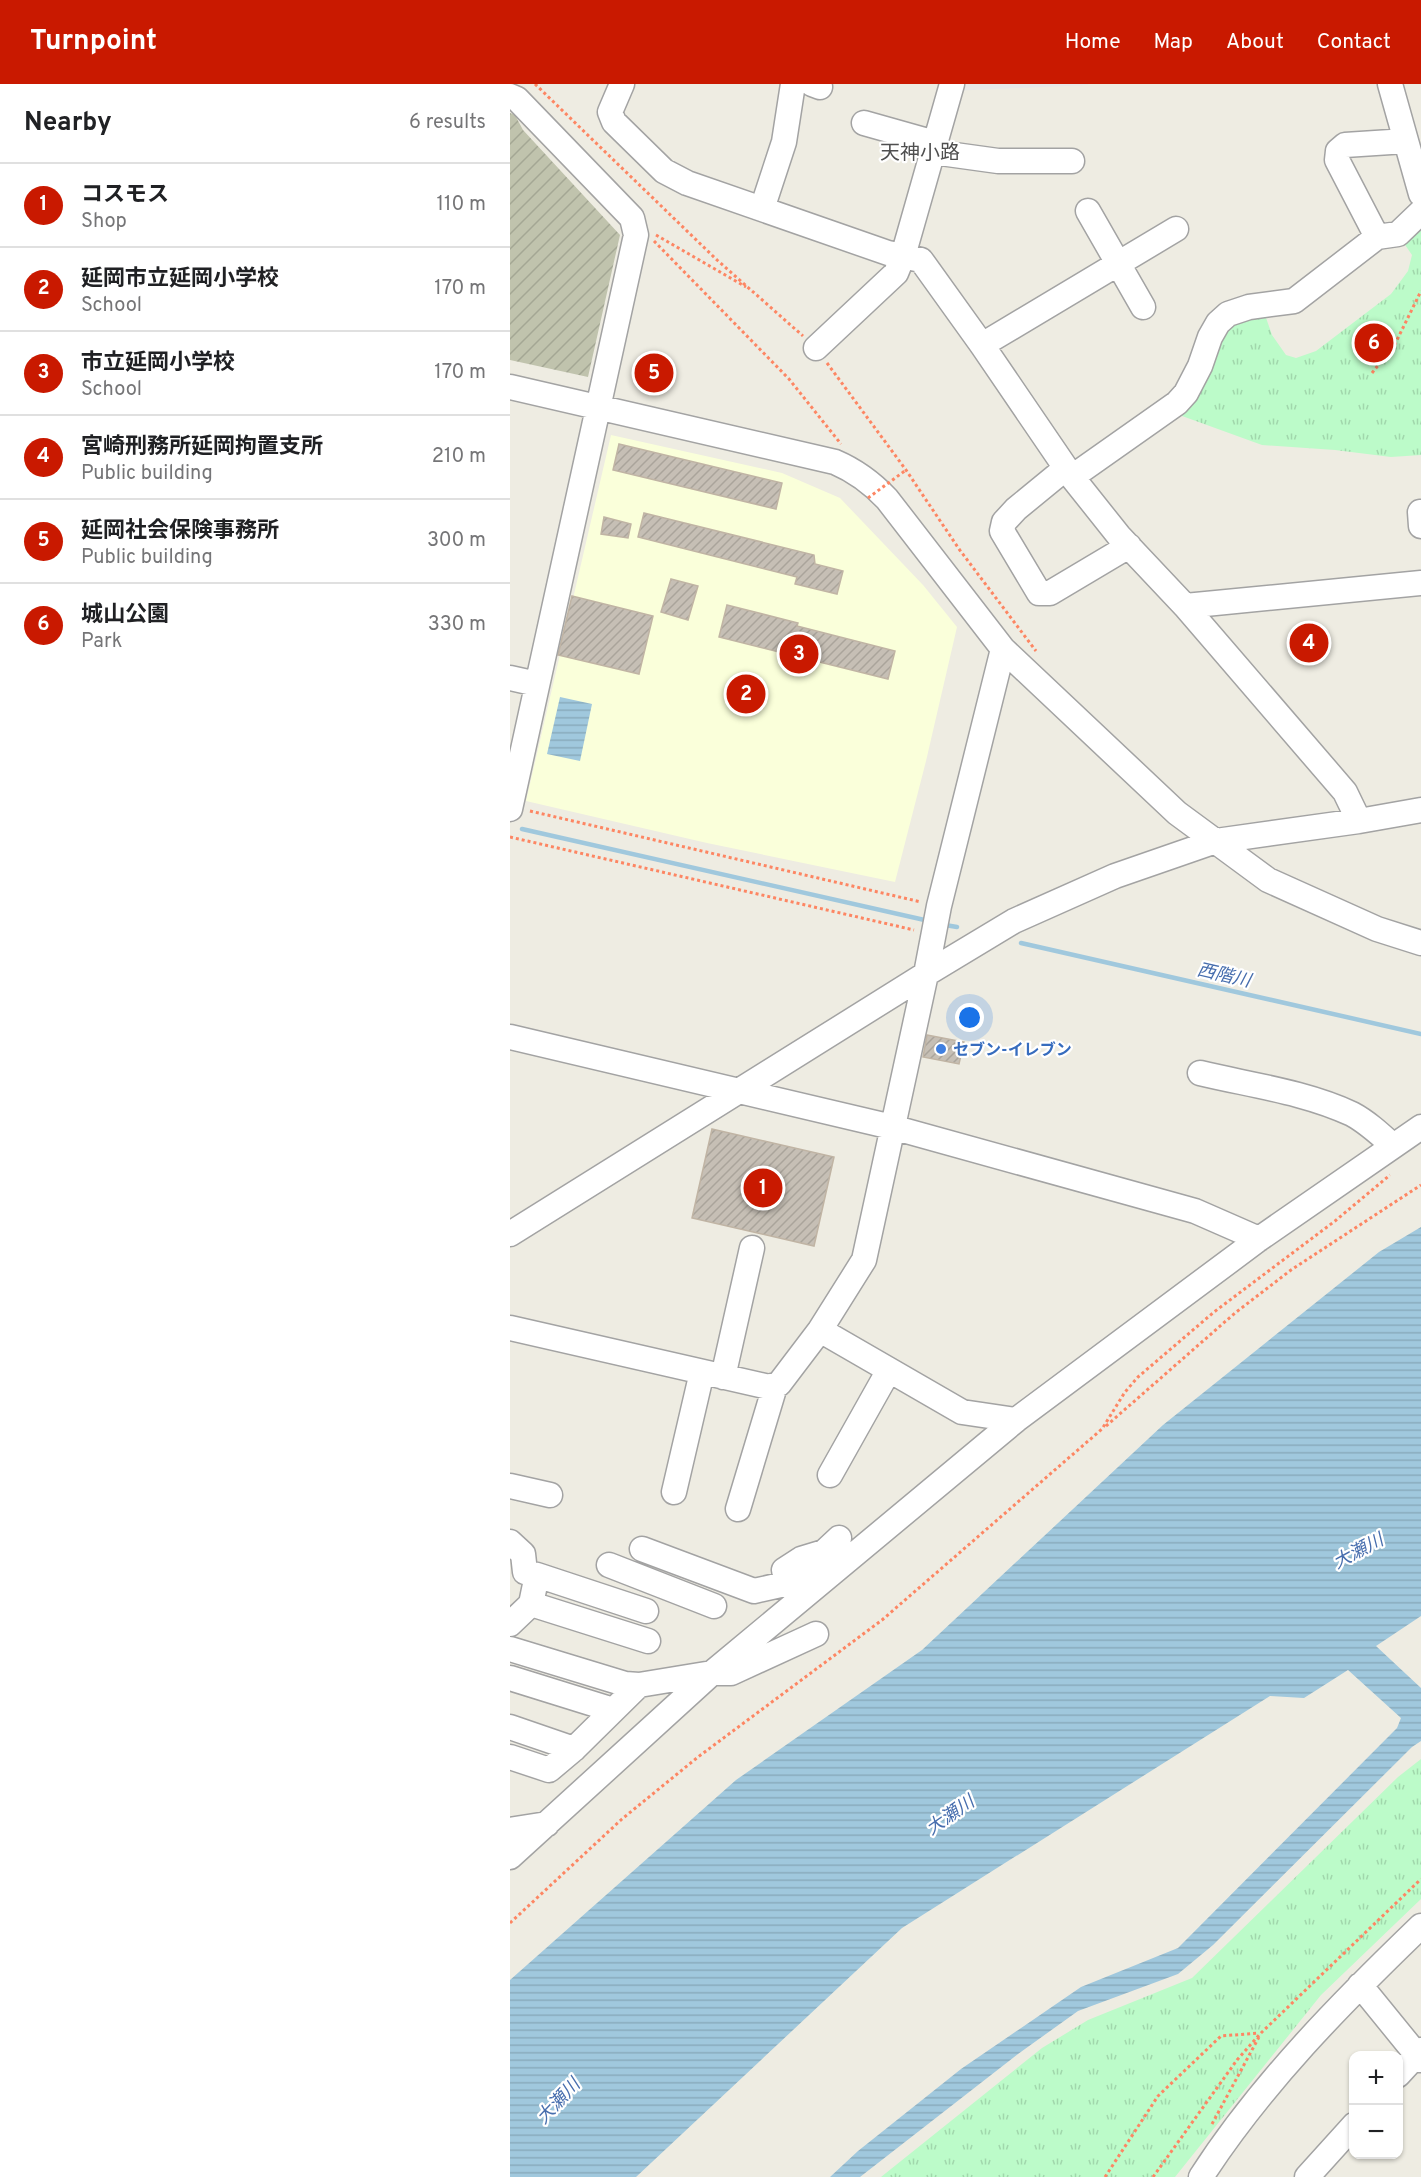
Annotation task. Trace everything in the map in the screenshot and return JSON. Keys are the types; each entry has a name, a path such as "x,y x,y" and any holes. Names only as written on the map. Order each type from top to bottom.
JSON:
{"street":[{"path":"622,84 610,112 614,123 664,171 687,183 888,253 921,260 1069,473 1129,546 1185,606 1345,792 1359,821"},
{"path":"762,209 784,142 793,84"},
{"path":"816,348 896,273 903,256 952,84"},
{"path":"1390,84 1413,152 1421,194"},
{"path":"510,96 517,99 632,218 636,235 600,408 510,808"},
{"path":"864,123 934,148 998,161 1072,161"},
{"path":"1377,237 1337,160 1338,151 1345,145 1413,152"},
{"path":"1088,211 1143,307"},
{"path":"1129,546 1050,593 1039,593 1002,531 1004,522 1016,509 1177,403 1186,393 1200,366 1210,337 1218,323 1228,314 1249,307 1294,301 1377,237 1398,234 1421,212"},
{"path":"982,345 1176,229"},
{"path":"510,387 835,462 852,469 873,483 887,499 1003,649 1177,813 1268,880 1377,929 1421,943"},
{"path":"1185,606 1421,583"},
{"path":"510,1328 769,1387 779,1384 820,1330 864,1260 939,906 1003,649"},
{"path":"510,678 537,684"},
{"path":"510,1234 1014,921 1115,876 1216,841 1421,810"},
{"path":"510,1037 892,1127 1195,1211 1259,1239"},
{"path":"1200,1073 1300,1096 1351,1114 1369,1125 1392,1145"},
{"path":"510,1857 711,1673 1016,1420 1259,1239 1421,1127"},
{"path":"674,1492 752,1248"},
{"path":"820,1330 963,1412 1016,1420"},
{"path":"830,1475 889,1370"},
{"path":"738,1509 775,1386"},
{"path":"510,1486 550,1495"},
{"path":"767,1589 776,1574 801,1559 824,1552 838,1538"},
{"path":"510,1542 523,1554 524,1572 531,1604"},
{"path":"642,1549 754,1591 767,1589 811,1572 832,1571"},
{"path":"609,1565 714,1606"},
{"path":"524,1572 636,1608 636,1576"},
{"path":"510,1623 531,1604"},
{"path":"531,1604 648,1641"},
{"path":"510,1649 625,1684 639,1685 711,1673 731,1673 816,1634"},
{"path":"510,1678 613,1710"},
{"path":"510,1757 549,1770 574,1749 639,1685"},
{"path":"510,1727 574,1749"},
{"path":"510,1830 547,1824"},
{"path":"1201,2177 1225,2139 1293,2059 1360,1985 1421,1926"},
{"path":"1360,1985 1419,2055 1403,2070"},
{"path":"1307,2177 1349,2130"}],"path":[{"path":"535,84 752,291 816,348 906,470 959,549 1038,654"},
{"path":"632,218 670,245 752,291"},
{"path":"632,218 789,379 845,448"},
{"path":"1372,373 1395,344 1421,291"},
{"path":"868,498 906,470"},
{"path":"510,808 939,906"},
{"path":"510,837 934,934"},
{"path":"1102,1429 1125,1392 1138,1377 1214,1312 1335,1221 1395,1170"},
{"path":"510,1923 622,1818 698,1757 882,1620 1235,1313 1291,1270 1421,1185"},
{"path":"1153,2177 1237,2060 1261,2033 1421,1879"},
{"path":"1208,2132 1261,2033"},
{"path":"1105,2177 1158,2096 1221,2036 1261,2033"}],"shaded area":[{"path":"952,84 1088,84 1088,85 950,91"},
{"path":"510,113 515,115 523,130 620,235 588,377 510,360"},
{"path":"611,435 782,473 840,498 923,585 957,627 895,882 707,843 526,801"}],"green space":[{"path":"1421,222 1421,455 1391,457 1262,445 1171,412 1223,323 1264,312 1272,335 1286,355 1296,358 1316,351 1391,294 1408,271 1412,255 1401,239"},
{"path":"1421,1759 1421,1899 1321,1995 1175,2177 881,2177 1042,2048 1088,2020 1192,1978 1398,1777"}],"water":[{"path":"560,697 592,704 580,761 547,754"},
{"name":"大瀬川","path":"1421,1227 1421,1616 1376,1646 1421,1688 1421,1741 1412,1747 1213,1945 1178,1974 1078,2011 1018,2054 860,2177 830,2177 858,2151 961,2069 1081,1987 1178,1948 1397,1728 1401,1718 1348,1670 1304,1698 1270,1696 902,1928 636,2177 510,2177 510,1980 736,1780 922,1650 1163,1425 1379,1252"}],"building":[{"path":"619,444 782,483 776,509 613,470"},
{"path":"644,513 814,555 815,564 843,571 837,594 795,584 797,577 638,537"},
{"path":"604,517 631,524 628,538 601,534"},
{"path":"671,579 698,586 688,620 661,612"},
{"path":"572,596 653,616 639,674 558,655"},
{"path":"727,605 895,651 888,679 719,637"},
{"name":"セブン-イレブン","path":"927,1035 964,1042 959,1064 923,1057"},
{"path":"712,1129 834,1157 814,1246 692,1218"}],"waterway":[{"path":"522,829 929,921"},
{"path":"945,925 957,927"},
{"name":"西階川","path":"1021,943 1421,1034"}],"place":[{"name":"城山公園","path":"1374,343"},
{"name":"延岡社会保険事務所","path":"654,373"},
{"name":"宮崎刑務所延岡拘置支所","path":"1309,643"},
{"name":"市立延岡小学校","path":"799,654"},
{"name":"延岡市立延岡小学校","path":"746,694"},
{"name":"セブン-イレブン","path":"941,1049"},
{"name":"コスモス","path":"763,1188"}],"district":[{"name":"天神小路","path":"920,152"}]}
